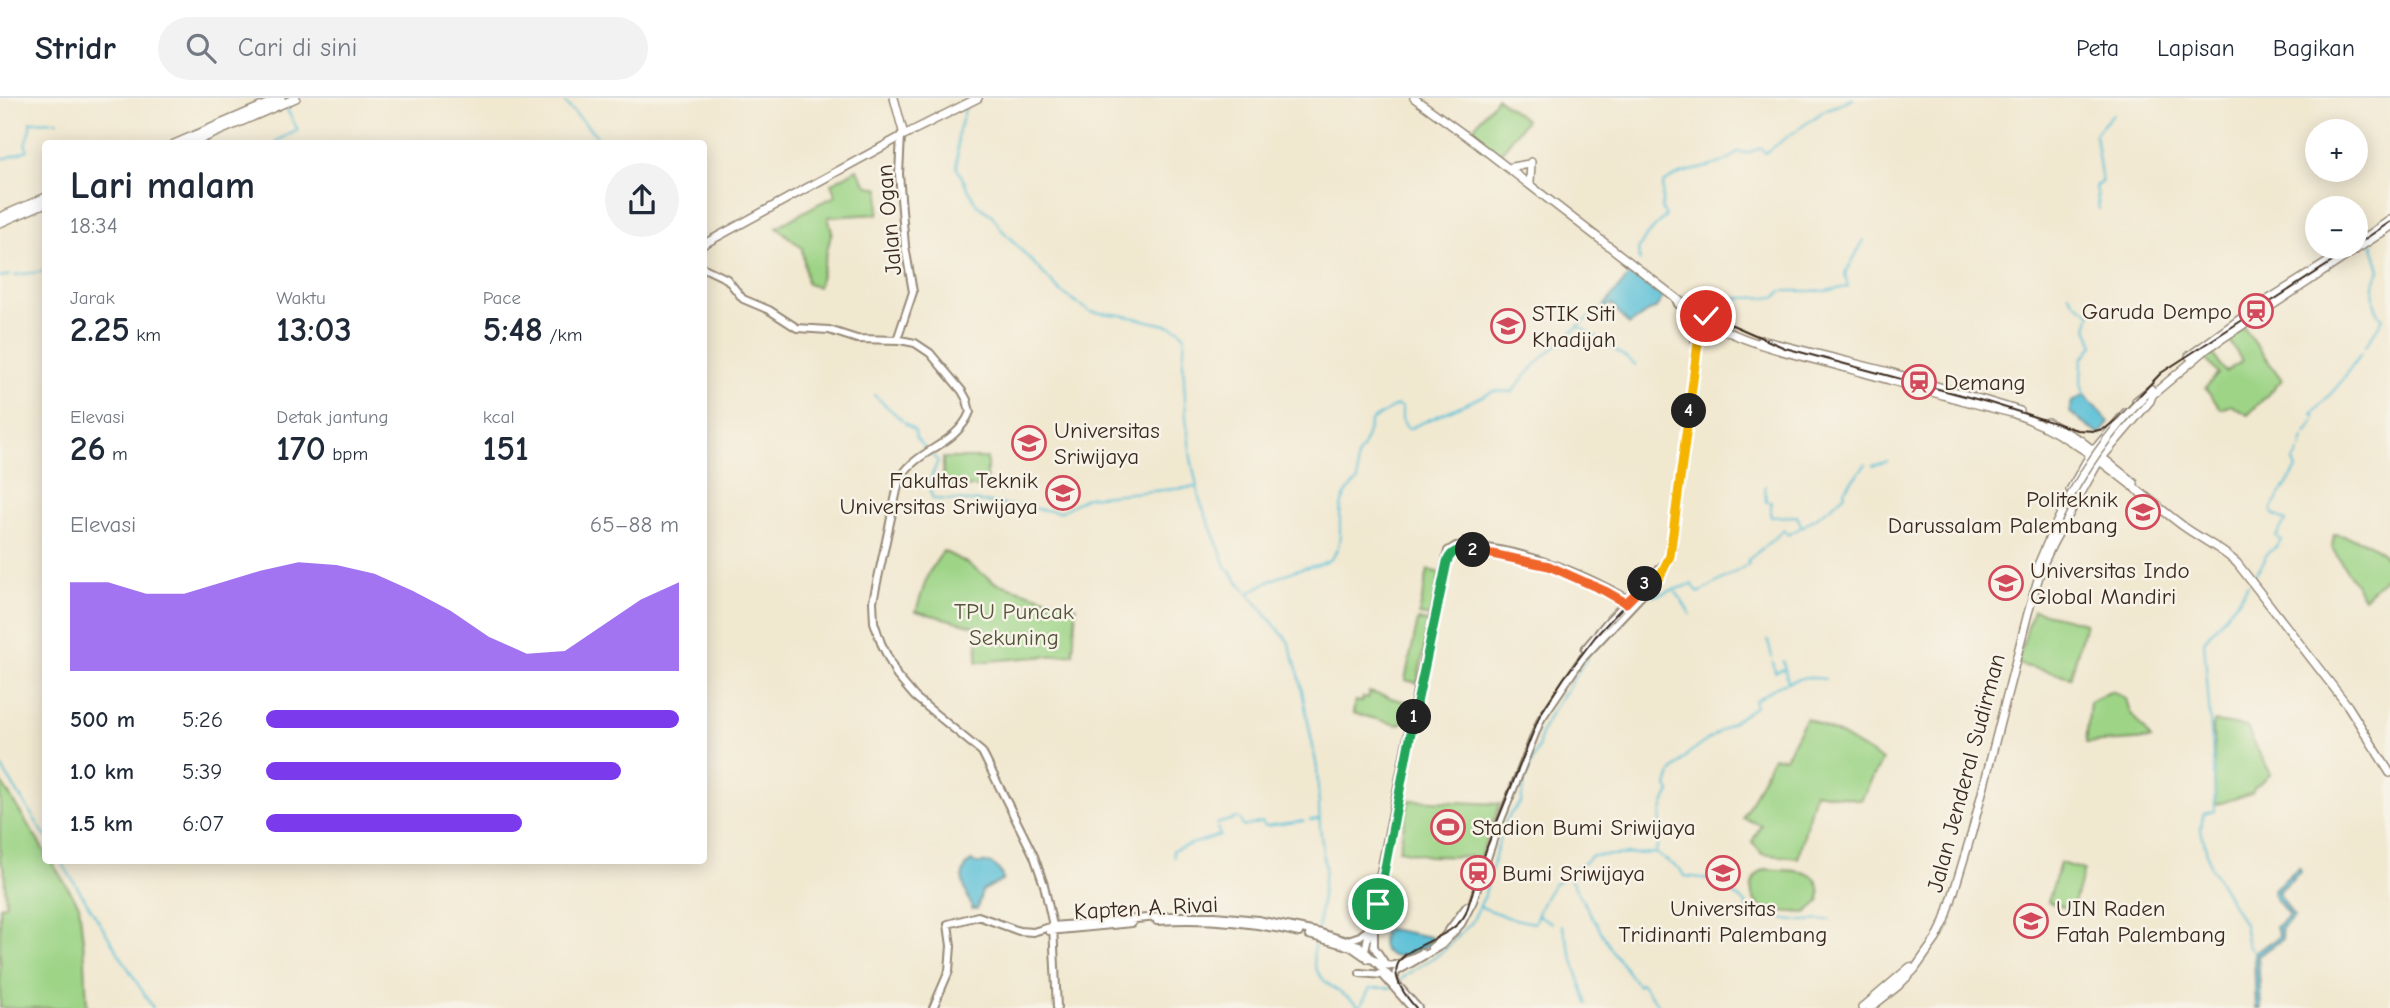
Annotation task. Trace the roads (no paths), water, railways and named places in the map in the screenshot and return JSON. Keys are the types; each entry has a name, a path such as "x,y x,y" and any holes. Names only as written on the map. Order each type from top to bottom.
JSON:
{"highway":[{"path":"894,98 904,133"},
{"path":"1417,98 1512,167 1716,326 1765,346 1848,365"},
{"path":"1417,98 1704,317 1758,340 2012,413 2077,442 2189,530 2228,555 2253,579 2348,699 2390,766"},
{"path":"184,140 289,99"},
{"path":"199,140 289,99"},
{"path":"707,240 904,133 973,99"},
{"path":"899,115 898,131 904,133"},
{"path":"1512,167 1530,163 1530,182"},
{"path":"0,217 42,199"},
{"path":"0,223 42,205"},
{"path":"2368,235 2390,220"},
{"path":"2051,541 2071,494 2108,436 2196,350 2258,306 2304,282 2390,227"},
{"path":"2051,541 2058,513 2078,474 2102,439 2144,393 2152,391 2335,259"},
{"name":"Jalan Jenderal Sudirman","path":"1865,1008 1899,986 1914,970 1945,921 1966,855 2033,578 2051,541 2063,526 2100,459 2150,401 2152,391"},
{"path":"2113,426 2112,432 2120,433"},
{"path":"2077,442 2102,439"},
{"path":"2077,442 2082,458 2078,474"},
{"path":"2110,446 2113,469"},
{"path":"2078,474 2088,480 2101,471 2113,469"},
{"path":"2253,579 2348,706 2390,773"}],"main road":[{"name":"Jalan Ogan","path":"897,340 913,292 905,244 899,174 904,133"},
{"path":"707,269 727,279 743,299 769,310 801,330 829,330 857,339 915,343 930,353 962,392 970,408 958,433 904,470 899,481 880,574 875,582 873,620 881,643 905,687 982,752 1037,864 1053,929 1057,1008"},
{"path":"1675,297 1690,316 1697,339"},
{"path":"1427,955 1466,908 1538,718 1594,638 1657,576 1662,566 1667,551 1698,327 1704,317"},
{"path":"1697,339 1716,326"},
{"path":"1368,956 1419,685 1449,553 1456,546 1468,545 1541,559 1586,577 1627,604"},
{"path":"1368,956 1388,965 1403,964 1427,955 1442,945 1461,924 1471,905 1496,826"},
{"name":"Kapten A. Rivai","path":"933,1008 949,971 948,924 972,917 989,919 1019,931 1203,919 1265,925 1345,940 1368,956 1412,1008"},
{"path":"1345,940 1360,936 1372,927"},
{"path":"1372,927 1374,947 1388,965"},
{"name":"Kapten A. Rivai","path":"1321,936 1368,956"},
{"path":"1394,984 1395,972 1403,964 1436,944"},
{"path":"1368,956 1418,1008"},
{"path":"1360,973 1383,975"}],"water":[{"path":"1632,272 1656,293 1664,296 1655,309 1629,325 1612,304 1605,308 1604,306"},
{"path":"2084,395 2109,422 2100,435 2069,412 2072,402"},
{"path":"971,861 994,865 1003,880 982,891 977,909 972,909 963,878 963,872"},
{"path":"2299,867 2301,871 2278,892 2294,917 2281,929 2283,939 2258,956 2261,1008 2256,1008 2254,953 2279,937 2276,927 2289,916 2274,896 2273,890"},
{"path":"1389,929 1431,937 1431,941 1413,953 1392,956 1382,944 1383,933"}],"waterway":[{"path":"564,98 566,104 597,136"},
{"path":"1640,261 1638,250 1646,236 1666,216 1662,208 1663,184 1680,174 1730,159 1738,152 1747,153 1761,148 1765,153 1825,110 1853,99"},
{"path":"279,140 298,130 286,108 297,100"},
{"path":"966,106 958,134 957,168 977,205 992,215 1002,230 1061,292 1091,312 1121,315 1171,326 1179,329 1185,336 1183,361 1186,418 1200,501 1227,568 1288,641 1299,675 1317,768 1325,869 1318,929"},
{"path":"2102,126 2113,114"},
{"path":"0,158 28,150 25,144 30,133 30,122 58,121"},
{"path":"2099,209 2096,186 2102,182 2095,135 2101,127"},
{"path":"1710,299 1776,297 1782,291 1825,291 1848,287 1845,274 1864,240"},
{"path":"2365,347 2383,319 2374,302 2375,281 2380,270 2372,243"},
{"path":"15,275 42,272"},
{"path":"0,277 10,275"},
{"path":"2068,293 2074,302 2091,313 2087,328 2094,345 2082,359 2081,383 2084,395"},
{"path":"1684,297 1701,301 1703,298"},
{"path":"1249,593 1286,574 1330,559 1339,541 1343,501 1358,481 1357,457 1364,445 1371,421 1397,405 1402,408 1402,420 1408,429 1494,391 1512,392 1555,346 1604,307"},
{"path":"1578,326 1635,365"},
{"path":"2344,377 2361,353"},
{"path":"2316,417 2312,414 2343,379"},
{"path":"874,395 902,420"},
{"path":"2306,434 2314,421"},
{"path":"904,422 915,431 916,438 927,450"},
{"path":"2301,448 2304,438"},
{"path":"2251,579 2264,562 2266,554 2281,540 2276,536 2286,521 2273,514 2272,508 2297,468 2293,463 2299,452"},
{"path":"931,454 938,461 928,485 933,499 983,502 1060,512 1087,497 1197,487"},
{"path":"1873,466 1888,461"},
{"path":"1765,486 1766,502 1771,502 1771,517 1797,516 1802,527 1845,494 1844,490 1866,464"},
{"path":"1635,607 1650,591 1654,596 1692,584 1699,593 1749,564 1747,561 1784,530 1788,535 1802,527"},
{"path":"2248,584 2204,641 2215,811 2203,814 2201,830 2211,868 2244,924 2248,946 2254,952"},
{"path":"1676,592 1691,615"},
{"path":"1768,640 1772,657"},
{"path":"1398,983 1407,974 1441,953 1472,922 1484,897 1503,827 1521,802 1524,782 1541,733 1550,714 1588,657"},
{"path":"1783,661 1788,682 1806,677 1825,679"},
{"path":"1773,662 1775,672 1784,669"},
{"path":"1656,851 1661,816 1670,792 1667,787 1671,773 1689,753 1756,706 1754,701 1788,682"},
{"path":"0,765 42,831"},
{"path":"1216,824 1237,818"},
{"path":"1240,819 1243,827 1262,822 1265,826 1304,821"},
{"path":"1310,820 1319,819"},
{"path":"1174,857 1173,850 1220,835 1217,828"},
{"path":"1481,907 1510,918 1534,923 1552,887 1591,856 1655,853 1680,869 1684,876 1710,879 1743,901 1747,905 1745,913 1801,921 1830,920"},
{"path":"63,864 153,1008"},
{"path":"1569,877 1613,952 1638,986 1641,983 1661,1008"},
{"path":"1538,915 1552,923"},
{"path":"1562,925 1587,1004"},
{"path":"1316,938 1313,952 1318,973 1332,987 1362,1008"},
{"path":"1361,1005 1370,988 1391,988"}],"tram line":[{"path":"2368,237 2390,222"},
{"path":"1416,1008 1400,987 1396,971 1401,959 1456,926 1466,913 1487,847 1540,715 1595,637 1664,562 1695,349 1700,337 1708,329 1730,324 1785,348 1987,402 2077,430 2095,431 2106,428 2117,419 2161,373 2337,259"}],"place":[{"name":"Garuda Dempo","path":"2256,311"},
{"name":"STIK Siti Khadijah","path":"1508,326"},
{"name":"Demang","path":"1919,382"},
{"name":"Universitas Sriwijaya","path":"1029,443"},
{"name":"Fakultas Teknik Universitas Sriwijaya","path":"1063,493"},
{"name":"Politeknik Darussalam Palembang","path":"2143,512"},
{"name":"Universitas Indo Global Mandiri","path":"2006,583"},
{"name":"Stadion Bumi Sriwijaya","path":"1448,827"},
{"name":"Bumi Sriwijaya","path":"1478,873"},
{"name":"Universitas Tridinanti Palembang","path":"1723,873"},
{"name":"UIN Raden Fatah Palembang","path":"2031,921"}],"park label":[{"name":"TPU Puncak Sekuning","path":"1014,624"}]}
